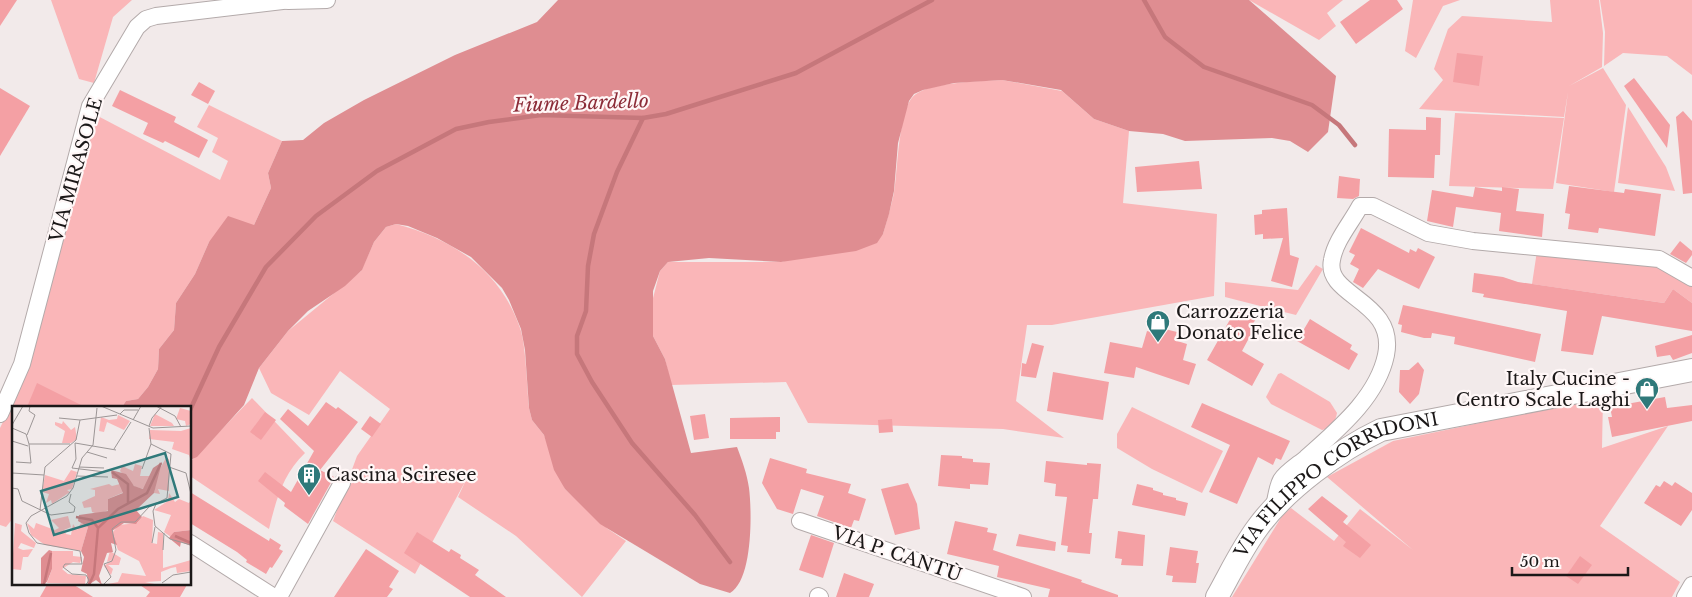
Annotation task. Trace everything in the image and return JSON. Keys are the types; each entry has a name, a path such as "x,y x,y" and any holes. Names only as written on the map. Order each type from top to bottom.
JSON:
{"street":[{"name":"VIA MIRASOLE","path":"0,412 22,364 90,106 137,27 146,19 156,16 289,0 327,0"},
{"path":"1274,506 1280,480 1349,419 1379,375 1384,362 1387,334 1384,323 1376,314 1345,289 1334,274 1331,262 1336,249 1360,206 1373,206 1428,233 1473,240 1659,259 1692,278"},
{"name":"VIA FILIPPO CORRIDONI","path":"1217,597 1256,529 1274,506 1354,443 1381,430 1692,370"},
{"path":"279,597 342,483"},
{"name":"VIA P. CANTÙ","path":"800,521 1023,597"},
{"path":"191,544 274,597"},
{"path":"1685,597 1692,585"}],"shaded area":[{"path":"51,0 132,0 113,17 94,83 79,79"},
{"path":"558,0 1249,0 1336,76 1328,132 1308,152 1290,141 1272,138 1185,141 1163,134 1129,131 1094,119 1061,90 1002,80 954,83 923,90 914,94 909,101 898,143 894,191 889,214 883,234 877,243 856,251 781,262 709,258 668,262 660,271 653,291 653,336 665,359 691,453 737,447 748,483 750,528 747,560 738,586 730,593 700,584 600,524 565,489 554,470 544,435 532,420 529,408 525,350 521,329 502,288 471,257 437,238 408,226 396,224 386,227 374,242 362,270 345,286 308,311 288,331 259,368 244,405 197,457 191,460 191,406 123,406 126,401 138,399 148,387 158,369 159,349 174,330 176,303 195,274 209,242 228,216 254,225 271,188 268,173 282,141 303,140 324,123 364,100 455,55 537,22"},
{"path":"1249,0 1343,0 1327,13 1336,26 1319,40"},
{"path":"1413,0 1460,0 1443,6 1416,58 1405,51"},
{"path":"1550,0 1599,0 1603,33 1602,67 1569,86 1603,68 1626,105 1614,192 1556,183 1568,92 1564,117 1419,109 1443,80 1434,69 1448,29 1462,16 1552,22"},
{"path":"1600,0 1692,0 1692,75 1667,56 1623,53 1604,66 1605,32"},
{"path":"1002,80 1062,91 1094,119 1129,131 1123,203 1217,214 1214,296 1052,325 1027,325 1016,401 1064,438 1003,429 808,423 786,382 671,385 665,359 653,336 652,302 660,271 668,262 781,262 883,234 894,193 902,125 910,101 916,94 934,87 958,83"},
{"path":"209,105 282,141 268,173 271,188 254,225 209,242 195,274 176,303 174,330 159,349 158,369 148,387 138,399 126,401 123,406 12,406 12,520 6,527 0,525 0,428 21,385 94,114 220,180 228,161 212,152 218,138 197,127"},
{"path":"1628,107 1666,167 1675,191 1618,183"},
{"path":"1455,113 1564,118 1553,189 1449,186"},
{"path":"396,224 437,238 472,260 500,289 511,307 522,335 529,408 532,420 544,435 565,489 608,529 626,541 582,597 516,536 458,497 466,480 415,574 333,521 357,456 390,409 340,371 309,415 271,393 259,368 288,331 361,271 374,242 386,227"},
{"path":"1537,251 1662,264 1692,282 1692,303 1673,289 1664,303 1532,284"},
{"path":"1316,265 1323,269 1296,315 1225,297 1225,282 1298,290"},
{"path":"1281,373 1330,402 1337,413 1331,426 1322,430 1271,404 1266,397 1278,374"},
{"path":"1603,397 1602,448 1668,426 1600,526 1680,582 1672,597 1232,597 1282,516 1291,508 1334,541 1360,509 1413,550 1327,477 1393,441"},
{"path":"252,398 305,453 297,461 281,488 269,529 191,477 191,461"},
{"path":"1132,407 1223,451 1202,493 1152,469 1117,448 1117,434"}],"building":[{"path":"0,0 17,0 0,26"},
{"path":"1370,0 1397,0 1403,9 1356,44 1340,22"},
{"path":"1457,53 1483,56 1479,86 1453,82"},
{"path":"1634,78 1670,125 1667,148 1624,86"},
{"path":"199,82 215,91 208,104 191,95"},
{"path":"0,88 30,106 0,156"},
{"path":"120,90 176,117 174,122 208,140 199,158 165,141 163,143 143,134 148,123 112,106"},
{"path":"1683,111 1692,121 1692,193 1683,194 1676,117"},
{"path":"1426,117 1441,118 1440,155 1435,155 1434,178 1388,177 1389,129 1426,130"},
{"path":"1199,161 1202,189 1137,192 1135,167"},
{"path":"1339,176 1360,179 1359,196 1353,199 1337,198"},
{"path":"1569,186 1624,193 1625,189 1661,194 1655,236 1599,228 1598,233 1568,229 1570,214 1565,213"},
{"path":"1475,187 1502,191 1502,187 1519,189 1516,211 1544,214 1542,237 1499,231 1501,213 1456,207 1453,227 1427,221 1432,190 1473,197"},
{"path":"1287,208 1290,255 1299,258 1292,287 1271,281 1283,238 1263,239 1263,234 1255,235 1254,215 1262,214 1262,210"},
{"path":"1361,228 1409,253 1410,249 1416,252 1418,248 1435,257 1419,289 1378,269 1363,288 1353,282 1359,269 1350,264 1355,255 1349,252"},
{"path":"1680,241 1692,251 1692,255 1686,263 1670,254"},
{"path":"1474,273 1503,277 1518,282 1664,303 1673,289 1692,303 1692,331 1602,316 1593,355 1561,351 1567,311 1483,297 1484,294 1472,292"},
{"path":"1403,305 1541,334 1535,362 1454,344 1455,337 1432,333 1431,338 1424,338 1401,332 1402,325 1398,324"},
{"path":"1238,310 1251,312 1256,319 1252,325 1255,327 1242,351 1264,364 1252,386 1207,360 1232,316 1234,317"},
{"path":"1310,319 1352,345 1350,349 1358,354 1349,370 1297,341"},
{"path":"1157,327 1177,332 1174,340 1187,344 1183,360 1196,364 1189,385 1136,367 1134,378 1104,373 1110,342 1142,348 1147,331 1155,333"},
{"path":"1692,335 1692,353 1673,360 1670,355 1657,357 1655,346"},
{"path":"1032,343 1044,346 1036,378 1021,376 1022,363 1026,364"},
{"path":"1418,362 1424,370 1419,394 1410,404 1399,392 1400,370 1409,370"},
{"path":"1053,372 1109,382 1103,420 1047,411"},
{"path":"37,383 83,406 27,406"},
{"path":"1665,397 1667,408 1692,405 1692,421 1612,437 1608,417 1612,417 1610,407"},
{"path":"326,402 336,409 338,407 358,422 320,470 334,477 308,524 284,506 285,503 258,481 265,472 291,492 314,451 280,419 288,409 308,426"},
{"path":"1202,403 1290,441 1281,460 1276,458 1273,465 1258,457 1237,504 1209,492 1230,445 1191,427"},
{"path":"265,412 276,420 261,440 250,432"},
{"path":"705,414 709,438 694,440 690,416"},
{"path":"370,416 381,424 372,437 361,429"},
{"path":"780,417 780,432 776,432 776,439 730,439 730,418"},
{"path":"892,419 893,432 879,433 878,420"},
{"path":"941,455 962,456 962,458 973,459 973,462 990,463 988,485 970,484 970,489 938,486"},
{"path":"770,458 807,469 806,473 851,484 848,493 866,499 859,521 854,520 851,528 817,516 824,496 801,489 793,514 777,509 762,483"},
{"path":"1046,461 1087,465 1087,463 1101,464 1098,499 1093,499 1089,533 1092,533 1090,554 1067,552 1068,546 1061,545 1067,497 1055,496 1056,484 1044,482"},
{"path":"1664,481 1672,486 1675,482 1692,493 1692,510 1681,526 1644,503 1656,485 1660,487"},
{"path":"908,483 917,504 920,529 895,535 881,489"},
{"path":"1137,484 1153,488 1153,490 1163,493 1163,495 1188,503 1185,516 1132,505"},
{"path":"191,493 269,541 270,538 281,545 279,549 283,551 266,574 246,562 247,560 191,524"},
{"path":"1322,496 1348,516 1343,522 1371,545 1360,558 1343,546 1346,542 1308,509"},
{"path":"955,521 988,528 987,532 997,534 993,550 1082,580 1081,582 1118,595 1118,597 1048,597 1050,589 997,577 999,566 947,554"},
{"path":"1118,531 1145,535 1143,566 1121,565 1122,559 1115,558"},
{"path":"417,532 449,552 451,549 461,555 460,558 479,570 475,575 506,597 470,597 404,553"},
{"path":"1019,534 1056,542 1055,551 1016,546"},
{"path":"811,535 834,543 823,578 799,570"},
{"path":"1170,547 1198,551 1196,563 1199,563 1196,583 1172,582 1173,576 1166,575"},
{"path":"366,549 399,571 389,587 393,589 387,597 334,597"},
{"path":"1580,556 1592,565 1578,584 1566,576"},
{"path":"844,573 874,584 869,597 836,597"},
{"path":"47,584 73,584 93,597 40,597"},
{"path":"138,584 187,584 180,597 146,597 150,592"}],"waterway":[{"name":"Fiume Bardello","path":"191,408 219,347 266,267 316,216 377,171 456,129 489,122 541,115 643,118 666,114 796,73 932,0"},
{"path":"1144,0 1165,37 1204,67 1312,105 1339,125 1355,145"},
{"path":"643,118 617,172 594,234 588,266 586,311 577,336 577,354 592,382 632,443 695,515 730,562"}],"place":[{"name":"Carrozzeria Donato Felice","path":"1158,343"},
{"name":"Italy Cucine - Centro Scale Laghi","path":"1647,410"},
{"name":"Cascina Sciresee","path":"309,496"}]}
